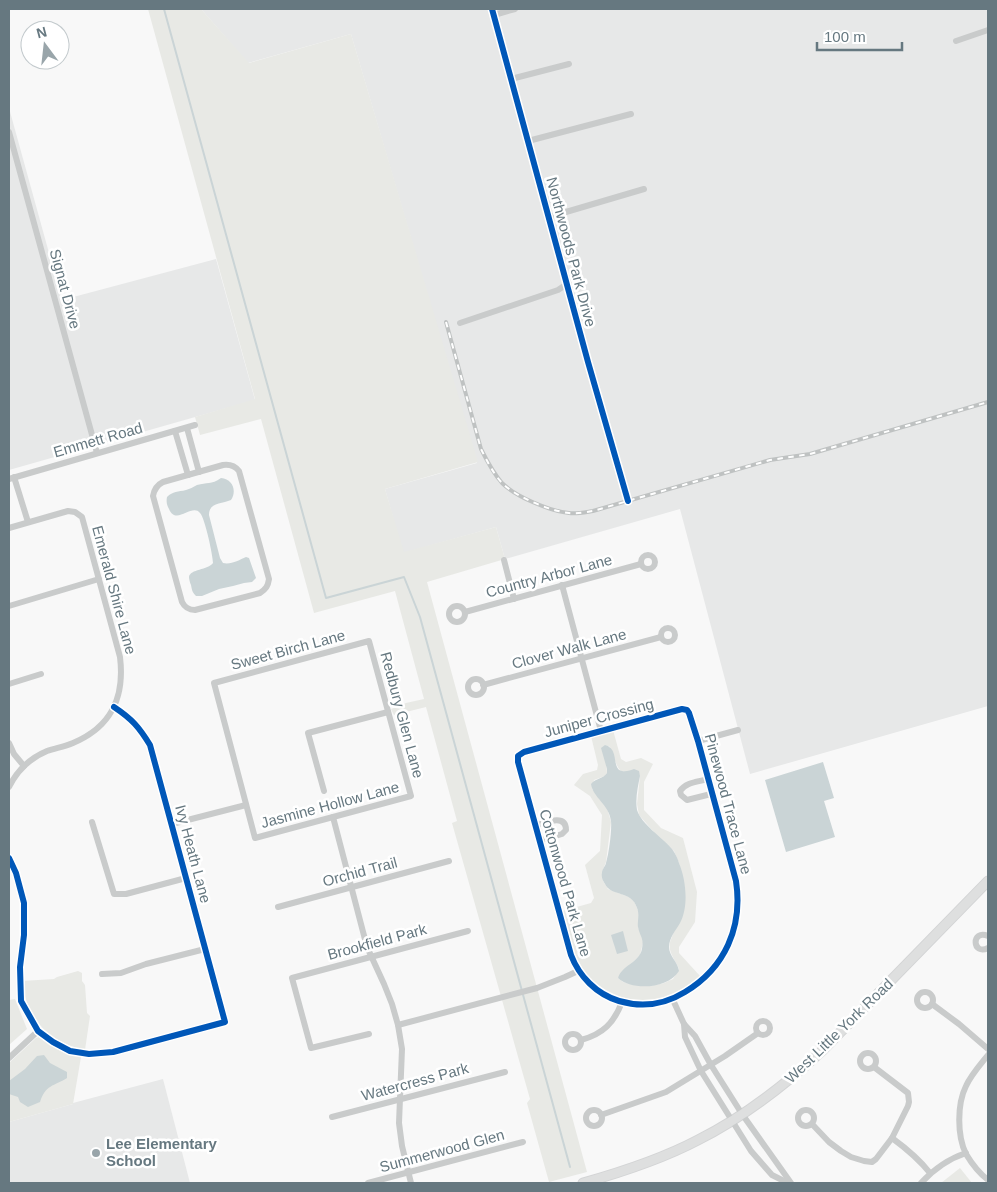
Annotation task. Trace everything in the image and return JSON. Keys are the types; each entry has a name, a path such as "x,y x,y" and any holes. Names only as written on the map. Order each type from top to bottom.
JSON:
{"main road":[{"name":"West Little York Road","path":"583,1183 669,1154 732,1120 774,1092 795,1076 823,1050 988,881"}],"street":[{"path":"493,12 515,9"},
{"name":"Northwoods Park Drive","path":"493,12 628,501"},
{"path":"956,41 988,30"},
{"path":"511,79 568,64"},
{"path":"528,141 631,114"},
{"name":"Signat Drive","path":"9,132 97,452"},
{"path":"549,217 644,189"},
{"path":"460,323 558,290 567,284"},
{"name":"Emmett Road","path":"12,478 195,425"},
{"path":"186,428 199,472"},
{"path":"176,431 188,475"},
{"path":"182,455 193,451"},
{"path":"224,465 232,466 239,472 269,578 267,587 260,593 196,610 186,608 182,602 153,496 156,488 163,482 188,475 224,465"},
{"path":"9,528 28,522 12,478"},
{"name":"Emerald Shire Lane","path":"24,766 35,757 47,751 71,744 88,736 101,726 114,707 121,688 120,657 82,517 76,512 68,511 28,522"},
{"path":"504,560 514,598"},
{"name":"Country Arbor Lane","path":"465,612 641,564"},
{"path":"9,606 99,579"},
{"path":"562,585 601,731"},
{"name":"Clover Walk Lane","path":"483,685 661,637"},
{"name":"Sweet Birch Lane","path":"246,804 214,683 369,641"},
{"name":"Redbury Glen Lane","path":"369,641 411,796"},
{"path":"9,684 41,674"},
{"name":"Ivy Heath Lane","path":"38,1031 70,1051 89,1054 113,1052 225,1022 150,745 140,728 127,715 114,707"},
{"name":"Juniper Crossing","path":"518,756 524,752 601,731 682,709 687,710"},
{"name":"Pinewood Trace Lane","path":"673,1000 711,972 726,950 735,924 738,895 736,881 698,741 690,713 687,710"},
{"path":"324,791 308,733 388,712"},
{"path":"698,741 738,730"},
{"path":"9,743 14,754 24,766 14,777 9,788"},
{"name":"Cottonwood Park Lane","path":"518,756 518,762 570,955 578,971 598,991 622,1002 644,1004 673,1000"},
{"path":"708,779 686,785 680,791 681,795 686,800 712,794"},
{"name":"Jasmine Hollow Lane","path":"246,804 255,838 411,796"},
{"path":"172,824 246,804"},
{"path":"333,817 367,947 387,991 398,1025 402,1049 399,1124 411,1183"},
{"path":"535,826 561,820 566,826 566,830 562,834 539,841"},
{"path":"92,822 114,894 126,894 186,878"},
{"path":"9,858 16,873 24,904 24,935 20,967 22,1001 38,1031 9,1058"},
{"name":"Orchid Trail","path":"278,907 449,861"},
{"name":"Brookfield Park","path":"369,1034 311,1048 292,978 468,931"},
{"path":"988,936 981,935 977,937 975,942 979,949 984,950 988,948"},
{"path":"102,974 121,973 146,964 205,950"},
{"path":"398,1025 537,988 578,971"},
{"path":"673,1000 684,1024 695,1036 742,1114 789,1183"},
{"path":"580,1040 600,1032 614,1020 622,1002"},
{"path":"932,1004 988,1049"},
{"path":"684,1024 685,1037 701,1071 751,1151 772,1175 789,1183"},
{"path":"601,1115 666,1092 726,1056 758,1033"},
{"path":"988,1055 972,1075 965,1088 960,1104 959,1118 961,1136 966,1153 980,1174 988,1180"},
{"path":"812,1124 840,1151 864,1161 872,1162 876,1160 892,1138 908,1106 909,1097 908,1093 874,1067"},
{"name":"Watercress Park","path":"332,1117 505,1072"},
{"path":"892,1138 911,1151 930,1173"},
{"name":"Summerwood Glen","path":"368,1183 523,1142"},
{"path":"751,1151 762,1142"},
{"path":"921,1183 930,1173 955,1156 966,1153"}],"shaded area":[{"path":"148,9 201,9 249,63 351,34 478,462 385,489 404,552 496,527 505,559 427,582 587,1172 549,1182 527,1103 530,1099 452,823 457,821 426,707 394,715 391,709 424,699 395,591 314,613 261,419 200,435 195,417 255,399"},
{"path":"201,9 988,9 988,706 750,774 680,509 505,559 496,527 403,553 385,489 477,463 351,34 248,63"},
{"path":"9,108 62,300 216,259 255,400 9,470"},
{"path":"221,478 231,483 234,493 231,500 211,508 209,515 220,558 223,563 229,563 246,557 249,558 256,578 252,582 196,596 192,590 190,574 213,563 206,529 202,516 197,511 180,515 172,514 167,505 167,497"},
{"path":"613,730 621,759 626,762 641,758 653,764 644,782 644,810 661,828 683,838 697,892 695,922 679,947 679,953 700,976 675,993 658,999 630,999 605,989 584,971 571,948 562,911 591,903 594,898 585,865 600,851 602,815 590,796 574,785 583,774 597,770 598,765 591,736","holes":["605,745 610,747 619,770 627,772 638,771 640,776 637,804 639,815 659,838 674,851 682,875 685,903 670,942 671,953 679,969 673,979 656,985 646,986 623,982 618,978 640,955 643,943 638,927 639,913 634,901 629,897 608,889 603,881 602,872 606,862 611,822 607,808 592,789 594,780 605,776 607,773"]},
{"path":"605,745 612,750 619,769 622,771 634,769 639,771 636,806 639,815 647,826 673,851 683,877 686,893 685,909 669,944 670,953 679,971 667,982 659,985 632,985 618,978 623,970 638,958 642,949 642,937 638,927 638,911 634,902 631,898 608,888 602,877 609,848 611,821 610,815 592,789 591,784 607,773 601,748"},
{"path":"823,762 834,798 824,801 835,837 786,852 765,780"},
{"path":"623,931 628,951 617,954 611,935"},
{"path":"78,971 82,973 87,1013 90,1016 85,1050 60,1041 42,1027 29,1007 22,981 54,979"},
{"path":"15,999 27,1029 9,1045 9,1000"},
{"path":"39,1037 60,1050 81,1057 73,1104 9,1122 9,1063"},
{"path":"44,1055 50,1063 67,1072 67,1078 47,1089 40,1102 28,1107 20,1102 18,1097 9,1094 9,1081 25,1069 37,1056"},
{"name":"Lee Elementary School","path":"163,1079 190,1183 9,1183 9,1122"},
{"path":"960,1168 972,1183 941,1183"}],"waterway":[{"path":"164,9 326,598 404,577 420,617 570,1167"}],"railway":[{"path":"446,322 481,449 493,471 502,483 524,498 561,512 578,513 593,511 770,460 810,454 988,402"}],"cycle path":[{"path":"492,9 588,362 628,501"},
{"path":"9,858 16,873 24,903 24,935 20,967 21,1001 38,1031 70,1051 89,1054 113,1052 225,1022 150,745 135,724 114,707"},
{"path":"682,709 687,710 689,713 698,741 736,881 737,914 728,945 721,958 699,982 669,1000 645,1005 628,1003 611,998 596,989 574,963 518,762 518,756 524,752 682,709"}],"place":[{"name":"Lee Elementary School","path":"96,1153"}]}
